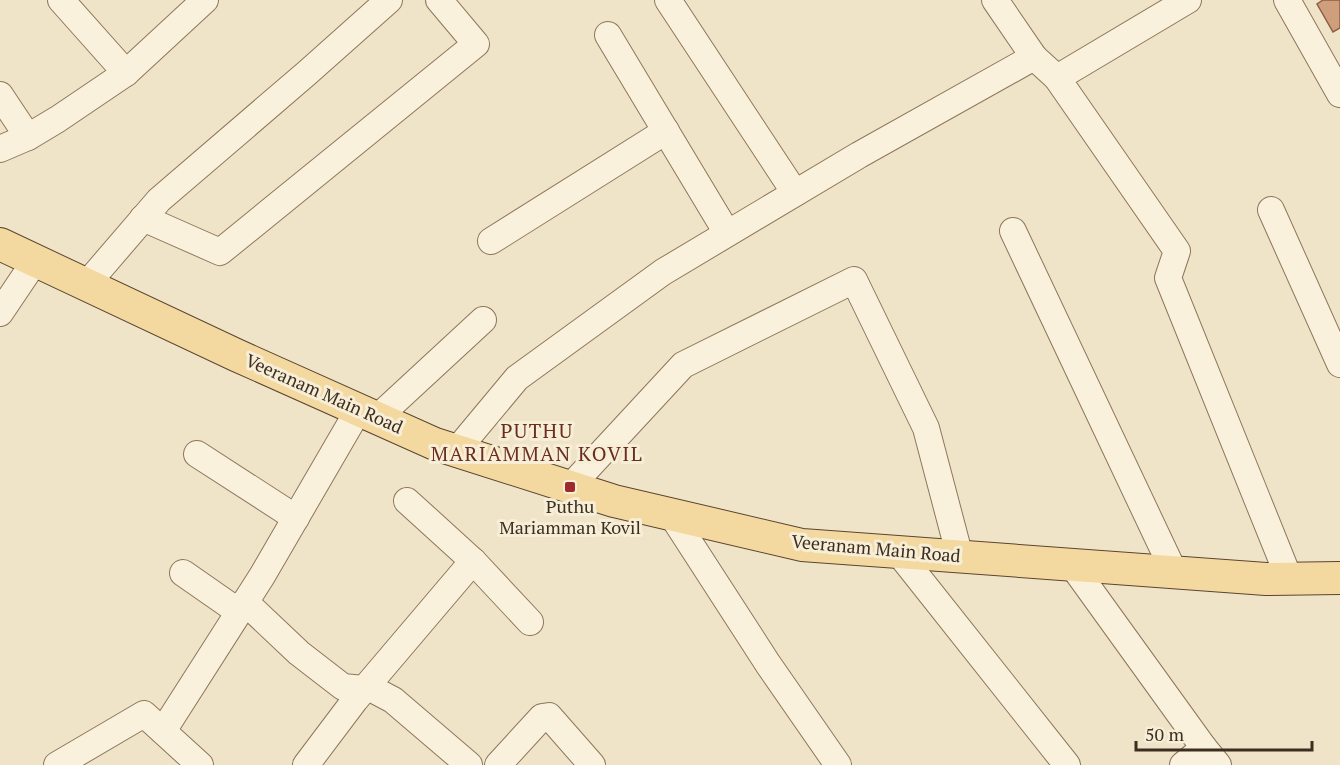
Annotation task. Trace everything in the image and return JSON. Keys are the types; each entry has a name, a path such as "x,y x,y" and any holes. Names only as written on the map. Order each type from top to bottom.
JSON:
{"main road":[{"name":"Veeranam Main Road","path":"0,244 236,355 435,444 614,501 802,545 1266,579 1340,578"}],"street":[{"path":"61,0 126,73"},
{"path":"0,150 58,119 126,73 205,0"},
{"path":"86,285 159,200 308,73 389,0"},
{"path":"143,218 220,252 476,44 439,0"},
{"path":"668,0 795,193"},
{"path":"995,0 1034,57 1058,78 1178,251 1168,278 1289,578"},
{"path":"1058,78 1188,0"},
{"path":"1287,0 1340,94"},
{"path":"608,35 727,233"},
{"path":"458,450 517,378 663,272 859,154 1034,57"},
{"path":"0,94 28,137"},
{"path":"491,241 666,131"},
{"path":"1271,210 1340,364"},
{"path":"1013,231 1174,572"},
{"path":"0,313 35,261"},
{"path":"570,487 683,365 854,280 926,428 960,557"},
{"path":"163,731 296,518 368,414 483,320"},
{"path":"197,454 296,518"},
{"path":"407,501 472,561 531,622"},
{"path":"671,514 768,664 838,765"},
{"path":"898,552 1067,765"},
{"path":"306,765 364,690 472,561"},
{"path":"1072,565 1211,756 1183,765"},
{"path":"183,573 242,607 343,687 374,690 393,700 469,765"},
{"path":"57,765 144,714 200,765"},
{"path":"498,765 542,717 549,716 592,765"}],"building":[{"path":"1323,0 1340,0 1340,28 1333,32 1317,4"}],"place":[{"name":"Puthu Mariamman Kovil","path":"570,487"}],"district":[{"name":"PUTHU MARIAMMAN KOVIL","path":"537,442"}]}
